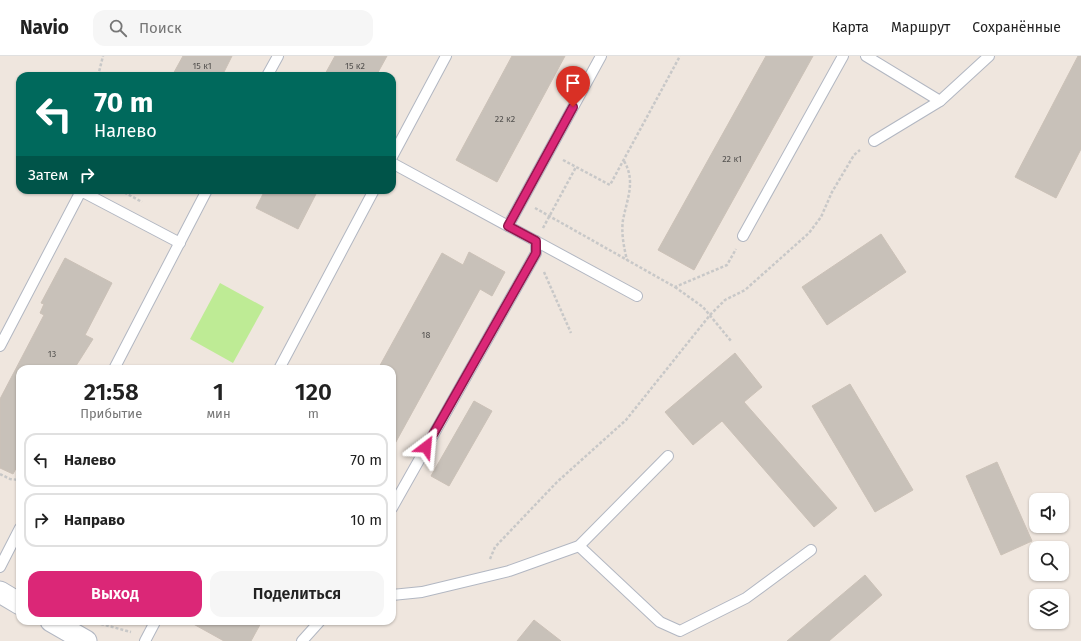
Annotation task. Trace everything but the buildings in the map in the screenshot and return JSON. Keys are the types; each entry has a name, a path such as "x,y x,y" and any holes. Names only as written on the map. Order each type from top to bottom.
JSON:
{"street":[{"path":"0,592 16,602"},
{"path":"58,625 86,641"}],"lane":[{"path":"269,72 278,56"},
{"path":"396,150 446,56"},
{"path":"508,226 601,56"},
{"path":"743,236 843,56"},
{"path":"866,56 940,101"},
{"path":"874,141 940,101 989,56"},
{"path":"396,165 637,296"},
{"path":"0,346 79,194"},
{"path":"87,194 180,243"},
{"path":"116,365 205,194"},
{"path":"281,365 372,194"},
{"path":"396,501 536,253 536,241"},
{"path":"396,595 422,592 509,571 579,546 668,456"},
{"path":"0,567 16,536"},
{"path":"579,546 660,622 680,631 746,598 810,550"},
{"path":"147,637 153,625"},
{"path":"302,641 316,625"}],"path":[{"path":"99,72 103,56"},
{"path":"549,152 610,185 680,56"},
{"path":"486,577 495,547 557,482 626,420 710,315 726,300 745,290 809,233 821,217 832,192 854,155 874,141"},
{"path":"624,160 630,170 631,186 623,222 623,243 627,260"},
{"path":"536,241 576,167"},
{"path":"533,207 675,287 710,315 731,341"},
{"path":"675,287 727,265 743,236"},
{"path":"536,253 571,333"},
{"path":"0,474 10,479 16,480"},
{"path":"107,625 147,637"}],"green space":[{"path":"220,283 264,307 233,363 190,339"}],"route":[{"path":"426,447 536,253 536,241 508,226 573,107"}]}
